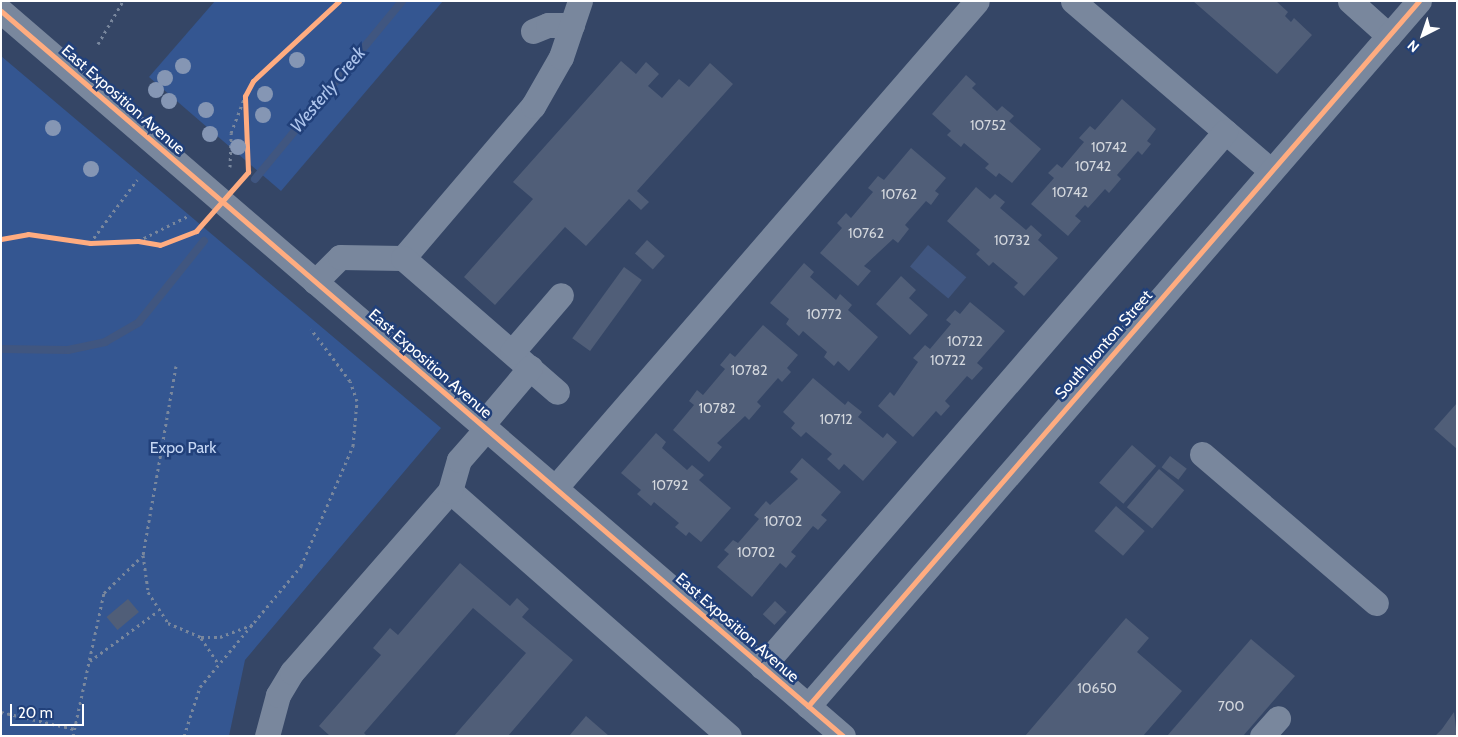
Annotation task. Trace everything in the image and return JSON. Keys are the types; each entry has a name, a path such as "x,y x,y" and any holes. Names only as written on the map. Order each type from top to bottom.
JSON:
{"street":[{"path":"403,258 500,134 554,72 580,1"},
{"path":"556,488 977,1"},
{"path":"1073,1 1271,172"},
{"path":"1350,1 1389,36"},
{"name":"South Ironton Street","path":"808,706 1419,1"},
{"name":"East Exposition Avenue","path":"1,11 843,736"},
{"path":"533,31 548,25 572,26"},
{"path":"762,667 1225,132"},
{"path":"315,282 340,257 403,258 557,392"},
{"path":"512,352 561,295"},
{"path":"267,736 278,694 292,672 450,491 459,460 530,368"},
{"path":"1202,454 1376,603"},
{"path":"450,491 729,736"}],"path":[{"path":"98,44 123,1"},
{"path":"230,167 231,133 249,88"},
{"path":"245,96 247,114"},
{"path":"90,243 136,180"},
{"path":"138,241 188,216"},
{"path":"128,241 152,244"},
{"path":"81,242 100,243"},
{"path":"184,736 200,687 287,588 316,538 357,423 350,381 311,329"},
{"path":"176,366 143,555 148,592 158,611 168,623 201,637 220,637 256,623"},
{"path":"73,736 104,593 143,555"},
{"path":"89,662 158,611"},
{"path":"201,637 219,665"},
{"path":"1,712 74,729"}],"green space":[{"path":"215,1 443,1 281,191 149,77"},
{"name":"Expo Park","path":"1,56 441,428 245,660 229,736 1,736"}],"shaded area":[{"path":"928,245 966,277 948,299 910,266"}],"building":[{"path":"1193,1 1276,1 1288,12 1285,16 1291,22 1294,18 1312,35 1277,74"},
{"path":"621,61 636,74 646,62 659,74 648,86 662,98 679,79 689,87 710,63 733,84 637,191 649,202 641,210 629,199 586,246 565,227 495,305 464,277 533,199 513,182"},
{"path":"966,75 976,84 972,88 997,111 1002,106 1014,116 1009,121 1041,149 1012,183 999,173 996,177 985,168 989,164 964,143 961,147 947,135 951,131 932,114"},
{"path":"1122,99 1156,129 1147,141 1151,144 1142,155 1138,151 1117,175 1121,179 1109,193 1105,189 1088,208 1085,205 1075,216 1081,221 1068,236 1031,204 1054,178 1048,173 1057,164 1062,168 1084,142 1079,138 1090,126 1095,130"},
{"path":"911,148 946,178 935,191 939,194 931,205 926,201 905,225 909,229 898,243 893,239 864,266 871,271 858,286 820,253 842,228 837,223 846,213 851,218 873,192 868,188 878,176 884,180"},
{"path":"976,187 990,199 995,194 1005,202 1000,208 1026,230 1031,225 1042,235 1038,240 1058,258 1024,296 1014,287 1018,283 993,262 989,266 976,254 980,250 947,221"},
{"path":"647,240 665,256 653,269 635,253"},
{"path":"804,263 814,272 810,277 836,300 840,294 852,305 848,310 878,337 849,371 838,361 834,366 824,357 827,352 803,331 799,336 786,324 789,319 770,303"},
{"path":"624,267 642,280 590,351 572,338"},
{"path":"901,276 916,290 909,298 928,315 910,335 876,304"},
{"path":"970,302 1005,331 977,363 983,368 972,380 967,376 945,401 950,406 941,416 936,411 913,437 878,406 890,392 894,396 918,362 913,358 925,345 930,349 951,324 946,320 955,310 960,314"},
{"path":"763,325 798,355 787,368 791,372 782,382 778,378 757,402 761,406 749,420 745,416 717,443 722,447 709,462 673,430 694,405 689,401 697,390 703,395 725,369 720,365 730,353 735,357"},
{"path":"813,378 845,405 848,401 862,412 858,417 883,438 887,433 897,442 863,481 844,464 839,470 827,459 832,454 806,432 801,437 791,428 795,423 783,412"},
{"path":"1457,403 1457,449 1434,429"},
{"path":"656,433 666,442 662,448 687,470 692,465 704,475 699,480 731,508 701,542 689,532 686,536 675,527 679,523 654,502 651,506 637,494 641,490 621,473"},
{"path":"1132,445 1156,466 1123,504 1099,483"},
{"path":"1170,456 1187,469 1178,480 1162,467"},
{"path":"802,458 841,492 821,515 827,520 818,530 813,526 791,552 796,556 786,568 780,563 752,597 717,567 729,554 724,550 733,540 738,543 759,519 754,515 766,501 770,505 798,479 790,472"},
{"path":"1159,469 1184,490 1152,529 1127,507"},
{"path":"1116,506 1145,531 1123,556 1094,531"},
{"path":"460,563 510,606 517,598 529,609 522,617 573,660 508,736 454,736 526,653 473,608 364,733 367,736 330,736 319,726 381,655 373,648 390,628 398,635"},
{"path":"128,599 139,612 117,630 107,617"},
{"path":"775,601 787,612 774,625 763,614"},
{"path":"1126,618 1149,638 1137,652 1182,691 1143,736 1025,736"},
{"path":"1251,639 1295,676 1243,736 1167,736"},
{"path":"1454,712 1457,736 1435,736 1442,729"},
{"path":"586,716 609,736 569,736"}],"waterway":[{"name":"Westerly Creek","path":"255,179 402,1"},
{"name":"Westerly Creek","path":"1,349 68,350 105,342 139,322 204,241"}],"cycle path":[{"path":"1,239 28,234 90,243 138,241 160,245 196,231 248,172 245,96 253,81 339,1"},
{"path":"808,706 1419,1"},
{"path":"1,11 843,736"}]}
